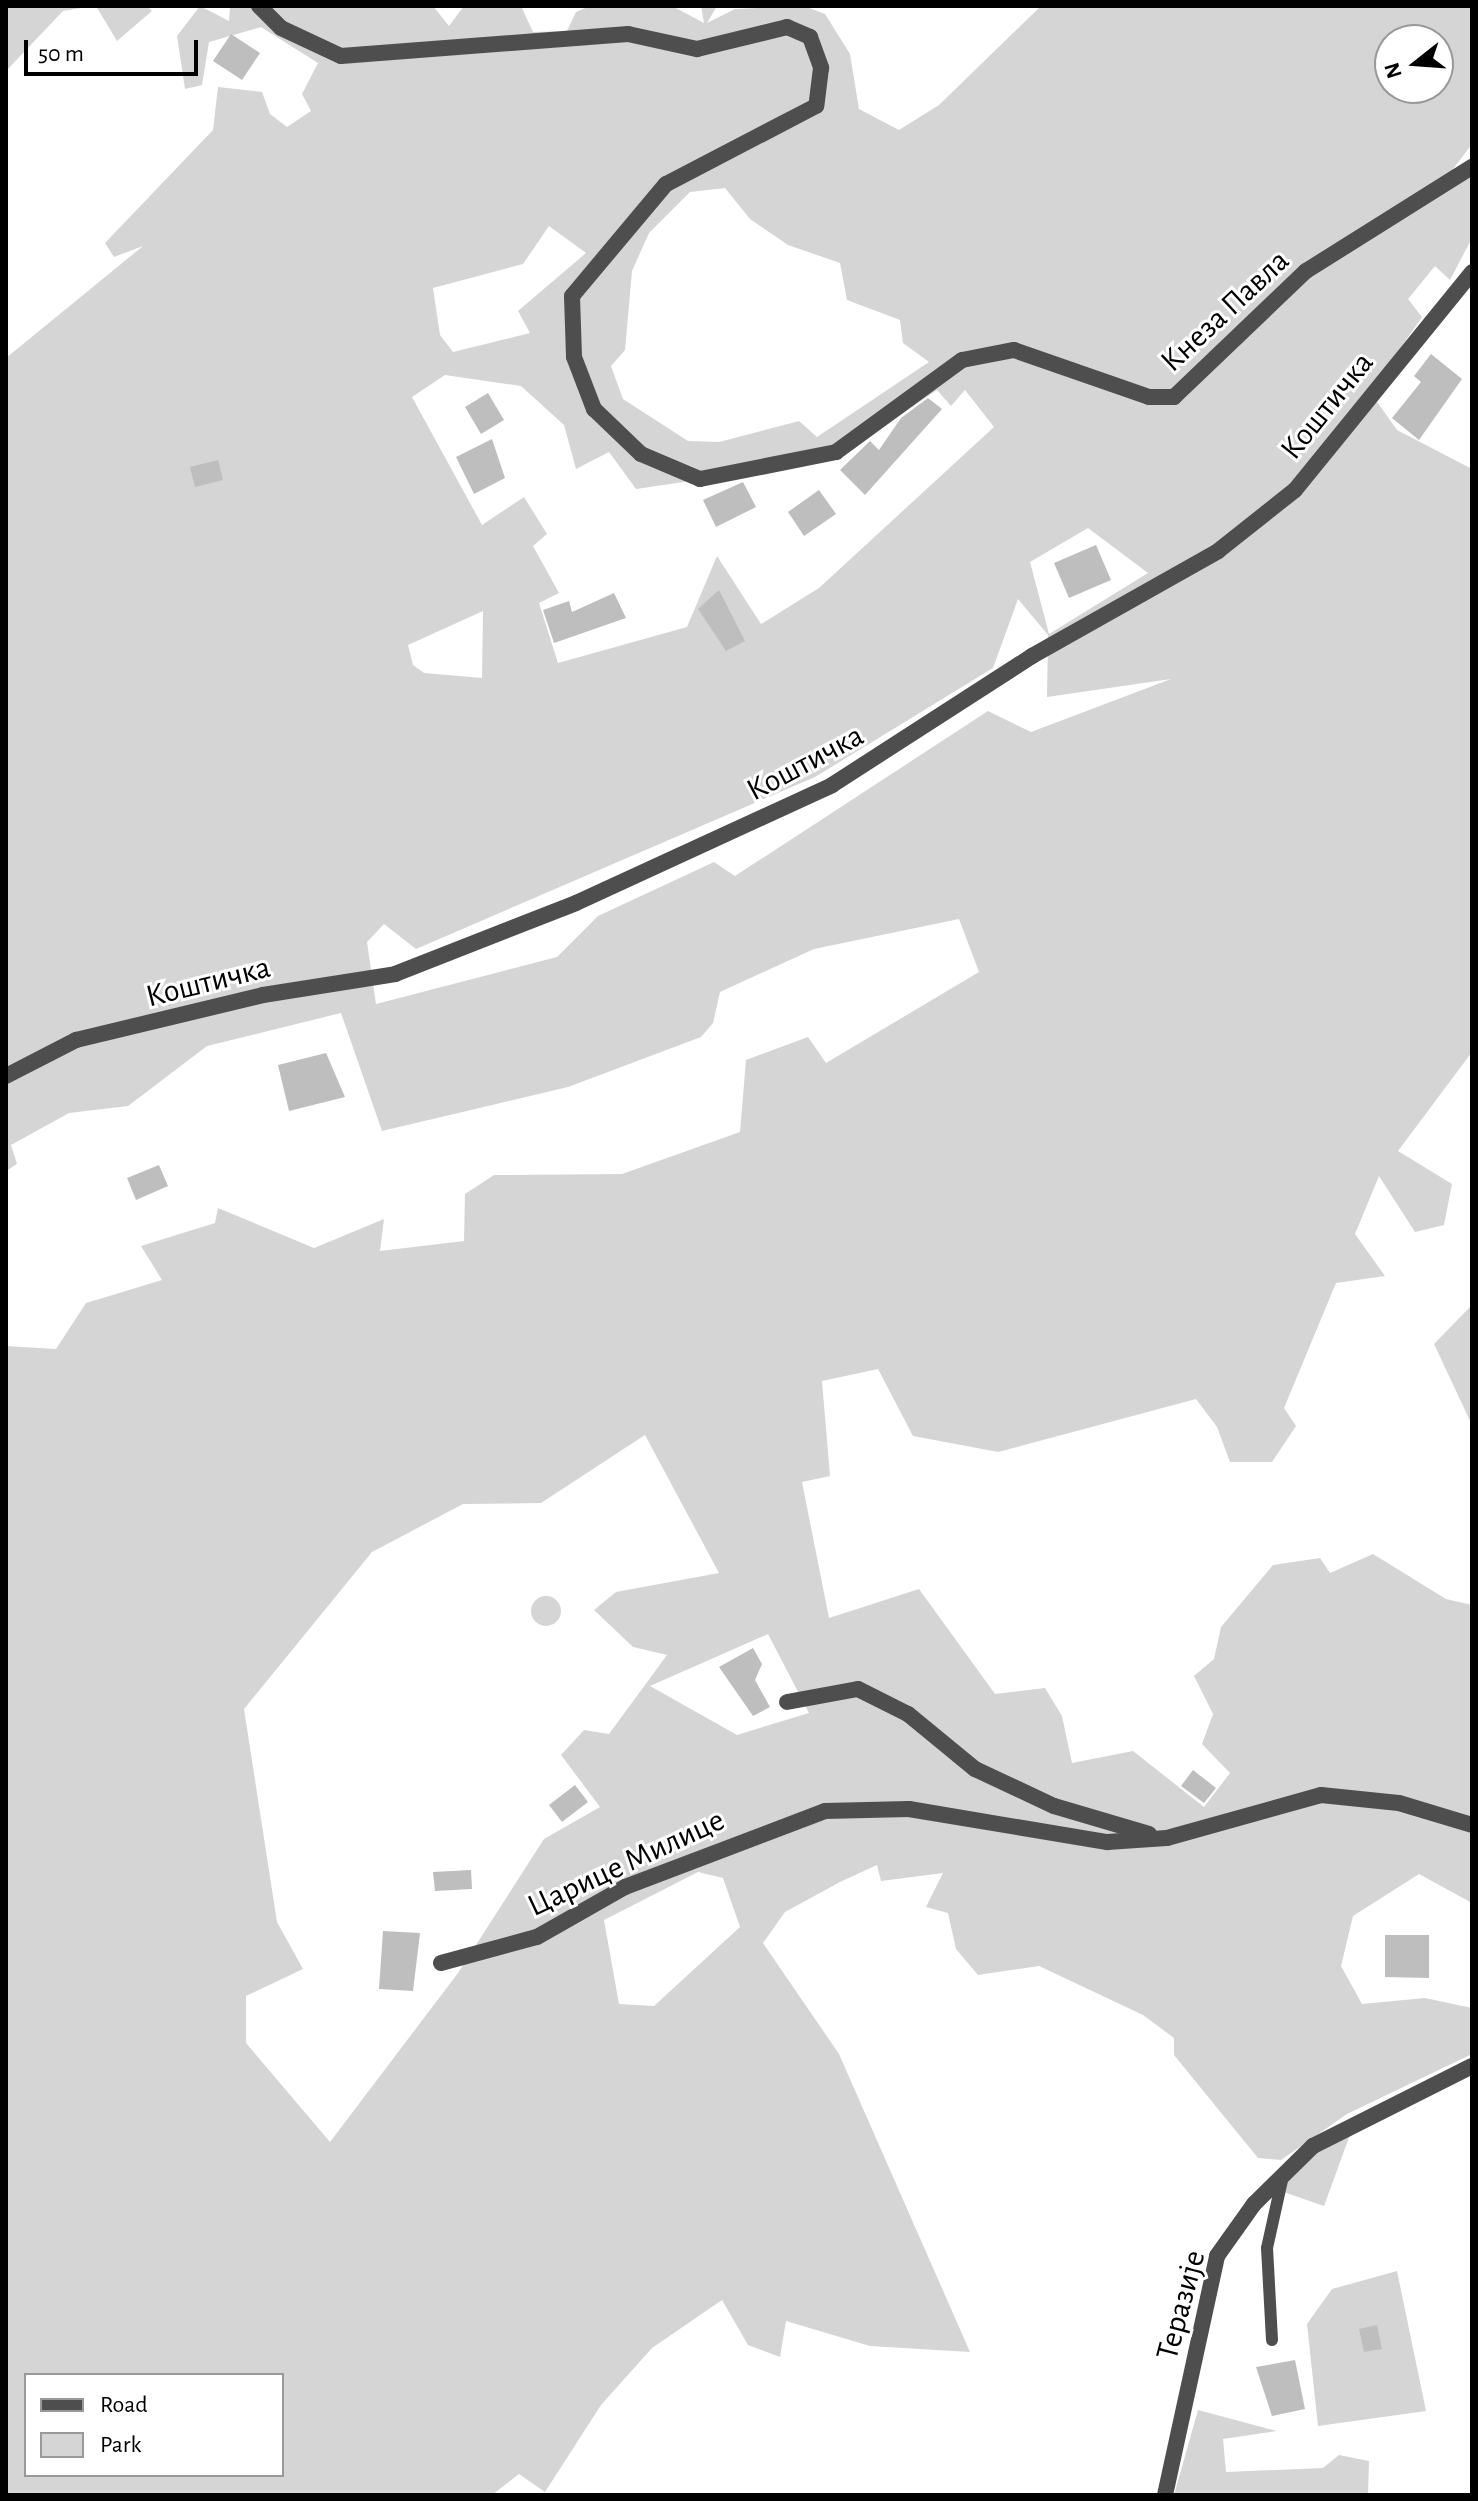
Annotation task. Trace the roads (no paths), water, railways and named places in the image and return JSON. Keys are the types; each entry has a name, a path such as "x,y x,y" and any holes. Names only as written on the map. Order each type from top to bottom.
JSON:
{"street":[{"name":"Кнеза Павла","path":"259,6 281,28 341,56 628,34 697,49 787,27 810,37 821,68 816,106 666,184 572,296 574,357 594,409 641,454 700,479 836,452 962,360 1014,350 1138,393 1174,397 1306,271 1472,167"},
{"name":"Коштичка","path":"6,1076 76,1040 263,995 395,974 576,903 832,785 1032,656 1218,551 1295,490 1472,272"},
{"path":"787,1702 858,1689 908,1714 988,1775 1054,1806 1167,1838"},
{"name":"Царице Милице","path":"441,1963 537,1937 625,1887 825,1811 909,1809 1107,1842 1167,1838 1321,1795 1399,1803 1472,1825"},
{"name":"Теразије","path":"1165,2495 1217,2256 1283,2176 1313,2146 1472,2066"}],"lane":[{"path":"1272,2340 1267,2248 1283,2176"}]}
